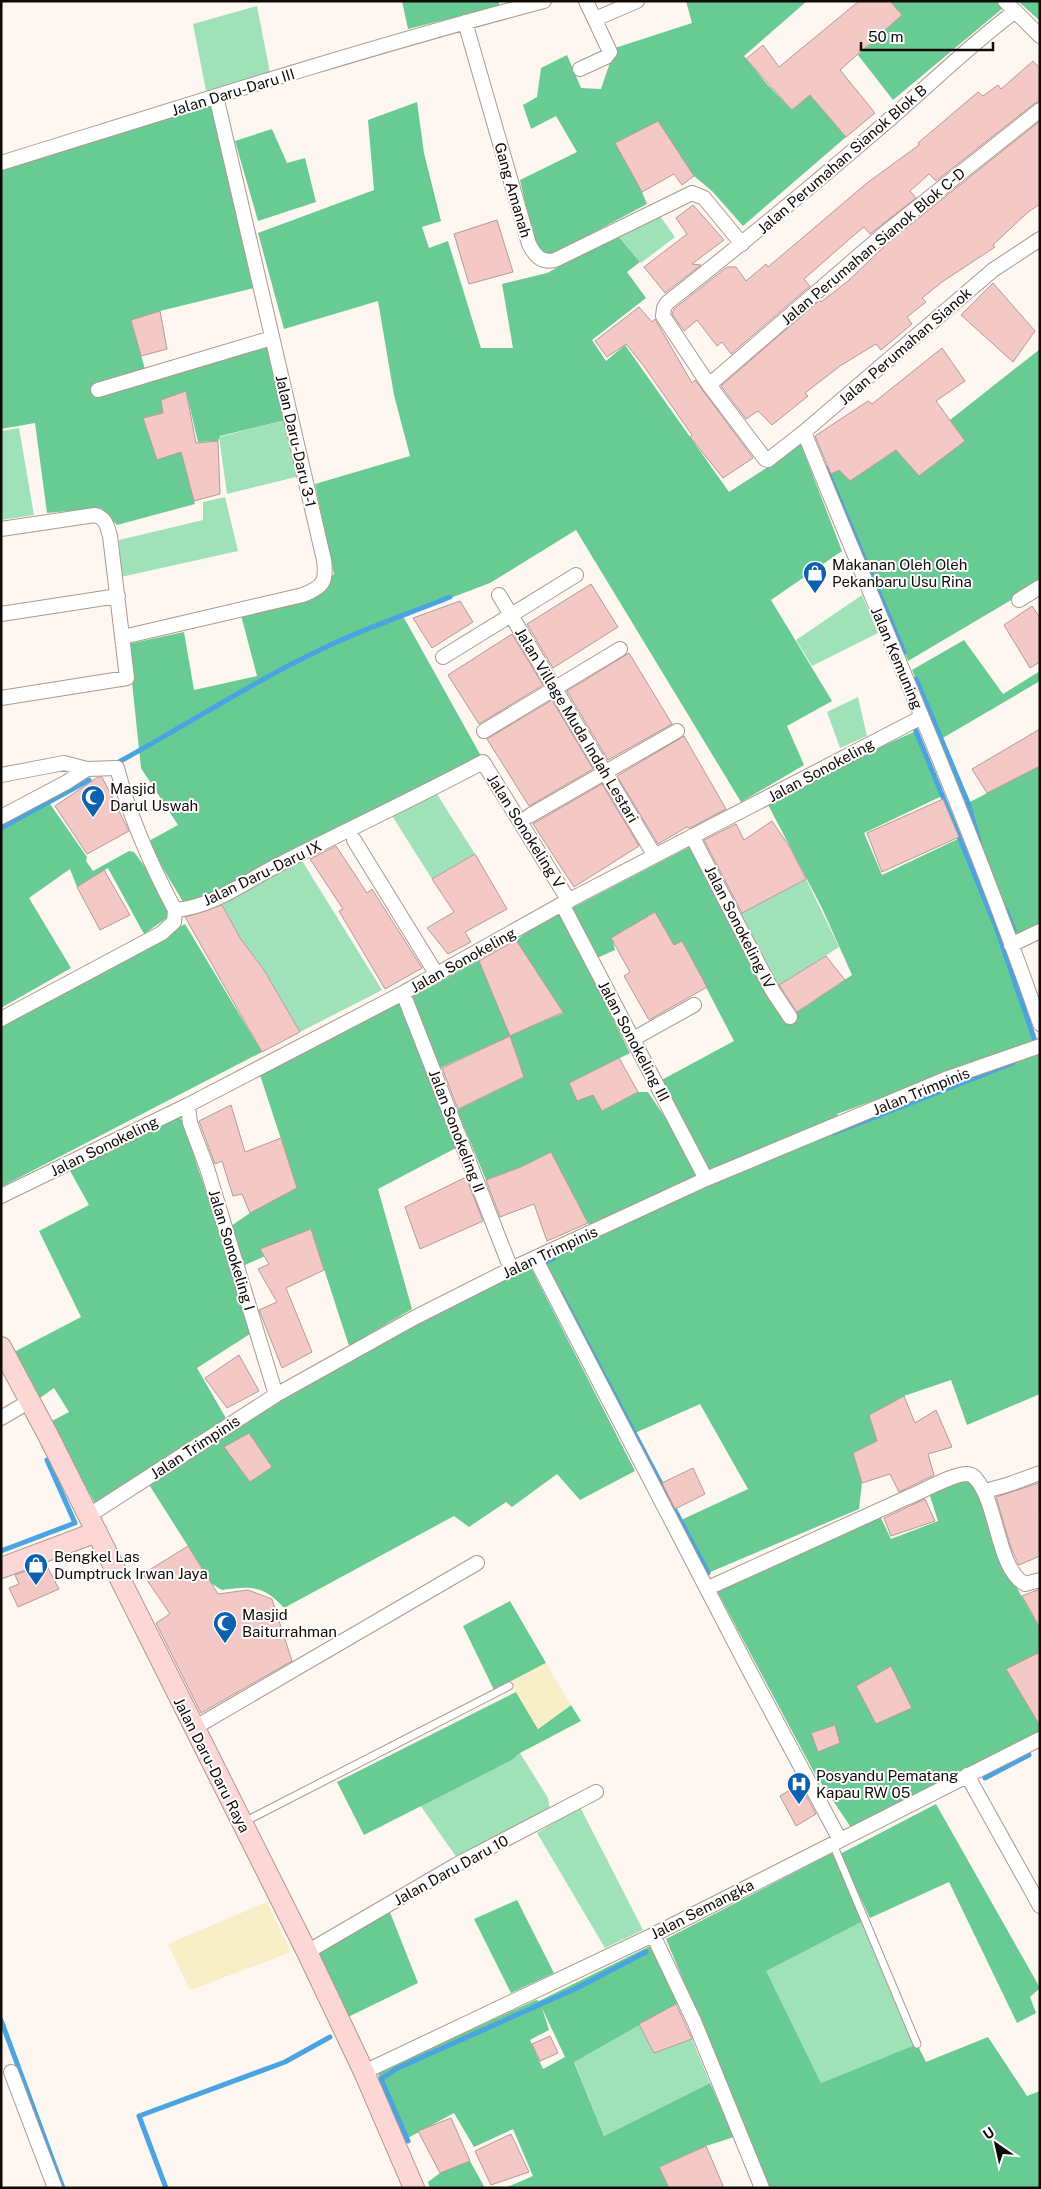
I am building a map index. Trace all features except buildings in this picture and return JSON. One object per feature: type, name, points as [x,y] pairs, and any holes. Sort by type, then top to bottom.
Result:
[{"type":"main road","name":"Jalan Daru-Daru Raya","points":[[1,1347],[93,1524],[241,1824],[307,1952],[364,2072],[414,2188]]},
{"type":"main road","points":[[1,1568],[93,1524]]},
{"type":"street","points":[[465,22],[544,1]]},
{"type":"street","points":[[580,69],[606,57],[610,52],[586,1]]},
{"type":"street","points":[[595,19],[637,1]]},
{"type":"street","points":[[1005,1],[1040,36]]},
{"type":"street","name":"Jalan Perumahan Sianok Blok B","points":[[709,386],[665,321],[663,312],[668,303],[742,244],[877,130],[979,39],[1014,12]]},
{"type":"street","name":"Jalan Daru-Daru III","points":[[1,163],[216,96],[465,22]]},
{"type":"street","name":"Gang Amanah","points":[[465,22],[529,244],[536,257],[546,261],[555,260],[692,193],[704,198],[742,244]]},
{"type":"street","name":"Jalan Daru-Daru 3-1","points":[[123,637],[303,595],[319,586],[324,579],[324,560],[216,96]]},
{"type":"street","name":"Jalan Perumahan Sianok Blok C-D","points":[[709,386],[885,233],[1040,110]]},
{"type":"street","name":"Jalan Perumahan Sianok","points":[[709,386],[764,459],[768,460],[804,432],[993,270],[1040,239]]},
{"type":"street","points":[[98,390],[272,338]]},
{"type":"street","name":"Jalan Kemuning","points":[[804,432],[922,717],[1011,945],[1036,998],[1040,1024]]},
{"type":"street","points":[[1,530],[95,516],[100,517],[107,524],[118,596],[127,678],[1,698]]},
{"type":"street","points":[[442,657],[576,575]]},
{"type":"street","points":[[1019,600],[1040,587]]},
{"type":"street","name":"Jalan Village Muda Indah Lestari","points":[[499,595],[655,856]]},
{"type":"street","points":[[1,614],[118,596]]},
{"type":"street","points":[[484,731],[620,648]]},
{"type":"street","name":"Jalan Sonokeling","points":[[1,1196],[188,1105],[437,975],[566,902],[922,717]]},
{"type":"street","points":[[529,816],[677,731]]},
{"type":"street","name":"Jalan Sonokeling V","points":[[483,762],[566,902]]},
{"type":"street","name":"Jalan Daru-Daru IX","points":[[175,910],[201,904],[228,892],[281,863],[483,762]]},
{"type":"street","points":[[1,775],[64,763],[87,769],[117,768],[122,787],[159,877],[175,910],[174,922],[162,933],[1,1019]]},
{"type":"street","points":[[1,817],[67,782],[87,769]]},
{"type":"street","name":"Jalan Sonokeling IV","points":[[692,836],[772,990],[790,1017]]},
{"type":"street","points":[[354,840],[437,975]]},
{"type":"street","name":"Jalan Sonokeling III","points":[[566,902],[633,1039],[706,1179]]},
{"type":"street","points":[[1011,945],[1040,932]]},
{"type":"street","name":"Jalan Sonokeling II","points":[[403,993],[511,1268]]},
{"type":"street","points":[[633,1039],[694,1005]]},
{"type":"street","name":"Jalan Trimpinis","points":[[93,1524],[276,1395],[414,1318],[511,1268],[706,1179],[948,1078],[1040,1046]]},
{"type":"street","name":"Jalan Sonokeling I","points":[[188,1105],[190,1123],[207,1168],[276,1395]]},
{"type":"street","points":[[535,1258],[708,1588],[837,1842]]},
{"type":"street","points":[[1,1418],[30,1401]]},
{"type":"street","points":[[985,1491],[1040,1473]]},
{"type":"street","points":[[708,1588],[867,1516],[966,1474],[975,1478],[985,1491],[1010,1570],[1017,1580],[1025,1584],[1040,1580]]},
{"type":"street","points":[[194,1728],[477,1563]]},
{"type":"street","name":"Jalan Semangka","points":[[364,2072],[653,1935],[967,1775],[1039,1741]]},
{"type":"street","points":[[967,1775],[1040,1906]]},
{"type":"street","name":"Jalan Daru Daru 10","points":[[307,1952],[456,1865],[596,1792]]},
{"type":"street","points":[[653,1935],[694,2021],[762,2188]]},
{"type":"street","points":[[10,2072],[55,2188]]},
{"type":"lane","points":[[241,1824],[509,1686]]},
{"type":"lane","points":[[837,1842],[917,2044]]},
{"type":"green space","points":[[402,1],[498,1],[500,6],[408,29]]},
{"type":"green space","points":[[686,1],[807,1],[744,56],[792,110],[810,95],[846,137],[743,226],[712,191],[694,176],[658,121],[642,192],[647,204],[555,253],[542,256],[535,246],[520,180],[577,152],[556,116],[531,129],[523,105],[537,97],[541,68],[567,55],[581,88],[601,89],[615,48],[692,23]]},
{"type":"green space","points":[[890,1],[996,1],[1003,8],[893,100],[858,55],[902,15]]},
{"type":"green space","points":[[1018,1],[1040,1],[1040,21]]},
{"type":"green space","points":[[257,6],[270,73],[206,91],[193,24]]},
{"type":"green space","points":[[216,96],[254,288],[160,311],[131,321],[147,376],[267,346],[286,420],[220,436],[218,441],[198,442],[186,391],[161,400],[163,413],[143,418],[157,460],[181,452],[195,504],[117,525],[101,508],[47,513],[35,423],[1,429],[1,163]]},
{"type":"green space","points":[[417,102],[424,153],[441,221],[422,227],[429,248],[448,241],[481,348],[513,348],[502,284],[547,273],[618,236],[640,262],[627,272],[646,298],[592,340],[606,361],[625,345],[729,492],[774,463],[798,437],[842,551],[771,600],[832,701],[787,726],[804,765],[741,802],[576,530],[490,583],[403,616],[481,756],[230,886],[185,905],[147,842],[178,825],[141,768],[128,644],[184,632],[194,690],[257,676],[241,615],[313,596],[334,574],[315,484],[410,456],[394,395],[378,301],[284,329],[258,233],[374,190],[368,120]]},
{"type":"green space","points":[[272,129],[287,163],[305,158],[316,202],[258,221],[235,141]]},
{"type":"green space","points":[[660,216],[675,237],[641,263],[618,236]]},
{"type":"green space","points":[[1040,349],[1040,583],[908,661],[829,475],[839,470],[850,481],[896,450],[919,475],[965,441],[950,420]]},
{"type":"green space","points":[[286,420],[300,476],[227,494],[219,437]]},
{"type":"green space","points":[[19,428],[34,515],[1,520],[1,431]]},
{"type":"green space","points":[[225,497],[238,551],[121,577],[119,540],[203,520],[203,502]]},
{"type":"green space","points":[[862,595],[878,633],[812,666],[796,640]]},
{"type":"green space","points":[[964,640],[1003,694],[1040,671],[1040,681],[941,739],[912,670]]},
{"type":"green space","points":[[858,697],[867,736],[840,748],[827,712]]},
{"type":"green space","points":[[916,731],[942,796],[864,833],[882,875],[960,838],[996,927],[1035,1041],[837,1114],[839,1118],[597,1230],[588,1223],[551,1153],[486,1180],[457,1110],[524,1077],[510,1036],[440,1068],[410,998],[479,960],[510,1035],[563,1013],[516,940],[559,910],[630,1053],[570,1083],[577,1100],[593,1095],[602,1111],[638,1092],[648,1092],[702,1173],[656,1083],[734,1041],[682,941],[667,950],[655,912],[612,938],[615,950],[597,958],[570,909],[691,846],[790,1017],[852,975],[822,908],[765,799]]},
{"type":"green space","points":[[1040,766],[1040,925],[1016,935],[985,862],[968,803]]},
{"type":"green space","points":[[433,788],[475,854],[432,879],[389,811]]},
{"type":"green space","points":[[48,801],[87,857],[86,861],[93,871],[129,851],[134,852],[157,883],[171,915],[144,934],[108,868],[77,887],[70,869],[29,898],[71,968],[1,1008],[1,825]]},
{"type":"green space","points":[[301,859],[382,990],[300,1032],[264,970],[240,938],[220,901]]},
{"type":"green space","points":[[806,879],[839,947],[772,990],[735,916]]},
{"type":"green space","points":[[185,924],[262,1052],[1,1187],[1,1024]]},
{"type":"green space","points":[[399,1002],[456,1148],[378,1189],[412,1309],[349,1346],[311,1229],[261,1249],[265,1256],[243,1266],[228,1228],[250,1213],[297,1188],[260,1075]]},
{"type":"green space","points":[[1040,1053],[1040,1394],[967,1425],[951,1380],[904,1396],[877,1441],[853,1453],[862,1483],[859,1509],[708,1573],[681,1520],[748,1489],[700,1404],[635,1433],[543,1263],[711,1183],[945,1088]]},
{"type":"green space","points":[[177,1115],[182,1120],[188,1133],[253,1332],[197,1368],[227,1420],[95,1503],[50,1422],[69,1412],[54,1388],[40,1398],[14,1352],[81,1317],[39,1231],[89,1205],[69,1169]]},
{"type":"green space","points":[[530,1266],[635,1471],[580,1500],[557,1474],[512,1507],[506,1502],[469,1527],[454,1516],[284,1608],[277,1600],[263,1591],[249,1588],[222,1590],[212,1584],[148,1483],[277,1399],[422,1320]]},
{"type":"green space","points":[[962,1480],[974,1482],[1006,1569],[1040,1628],[1040,1652],[1007,1669],[1040,1724],[1040,1734],[852,1829],[815,1774],[717,1591],[879,1514],[891,1539],[938,1521],[929,1493]]},
{"type":"green space","points":[[510,1601],[546,1663],[494,1690],[463,1626]]},
{"type":"green space","points":[[516,1692],[538,1729],[571,1705],[581,1721],[520,1753],[512,1760],[364,1835],[337,1782]]},
{"type":"green space","points":[[520,1753],[548,1798],[550,1810],[457,1858],[420,1805],[512,1760]]},
{"type":"green space","points":[[936,1804],[1040,1988],[1030,1997],[1036,2013],[1017,2023],[949,1882],[870,1918],[840,1854]]},
{"type":"green space","points":[[580,1807],[643,1930],[605,1948],[537,1833]]},
{"type":"green space","points":[[832,1853],[865,1920],[766,1971],[821,2083],[917,2044],[926,2062],[988,2037],[1027,2096],[1040,2091],[1040,2188],[770,2188],[666,1939]]},
{"type":"green space","points":[[517,1900],[554,1973],[511,1993],[474,1919]]},
{"type":"green space","points":[[389,1910],[418,1983],[346,2018],[315,1952]]},
{"type":"green space","points":[[865,1920],[917,2044],[821,2083],[765,1971]]},
{"type":"green space","points":[[650,1946],[678,2003],[574,2062],[604,2136],[710,2083],[734,2137],[706,2146],[659,2167],[669,2188],[505,2188],[533,2176],[513,2129],[474,2147],[454,2113],[404,2140],[378,2082],[379,2072],[536,2000],[539,2001]],"holes":[[[542,2008],[565,2057],[543,2069],[530,2040],[549,2030]]]},
{"type":"green space","points":[[639,2024],[654,2053],[692,2039],[710,2083],[604,2136],[574,2061]]},
{"type":"green space","points":[[470,2161],[485,2188],[430,2188],[428,2182],[440,2173]]},
{"type":"sand","points":[[546,1663],[571,1705],[538,1729],[510,1682]]},
{"type":"sand","points":[[267,1902],[291,1952],[190,1990],[168,1944]]},
{"type":"waterway","points":[[826,468],[904,652]]},
{"type":"waterway","points":[[115,764],[297,661],[355,634],[450,597]]},
{"type":"waterway","points":[[916,679],[968,803],[979,841]]},
{"type":"waterway","points":[[916,731],[996,927],[1035,1041]]},
{"type":"waterway","points":[[1,828],[89,780]]},
{"type":"waterway","points":[[1006,910],[1014,930]]},
{"type":"waterway","points":[[834,1133],[1013,1063]]},
{"type":"waterway","points":[[545,1267],[543,1263],[554,1258]]},
{"type":"waterway","points":[[561,1294],[708,1573]]},
{"type":"waterway","points":[[1,1551],[75,1523],[47,1460]]},
{"type":"waterway","points":[[985,1778],[1029,1755]]},
{"type":"waterway","points":[[408,2141],[381,2079],[398,2068],[577,1988],[646,1952]]},
{"type":"waterway","points":[[1,2020],[63,2188]]},
{"type":"waterway","points":[[166,2188],[139,2116],[285,2062],[330,2037]]},
{"type":"place","name":"Makanan Oleh Oleh Pekanbaru Usu Rina","points":[[815,594]]},
{"type":"place","name":"Masjid Darul Uswah","points":[[93,818]]},
{"type":"place","name":"Bengkel Las Dumptruck Irwan Jaya","points":[[36,1586]]},
{"type":"place","name":"Masjid Baiturrahman","points":[[225,1644]]},
{"type":"place","name":"Posyandu Pematang Kapau RW 05","points":[[799,1805]]}]
